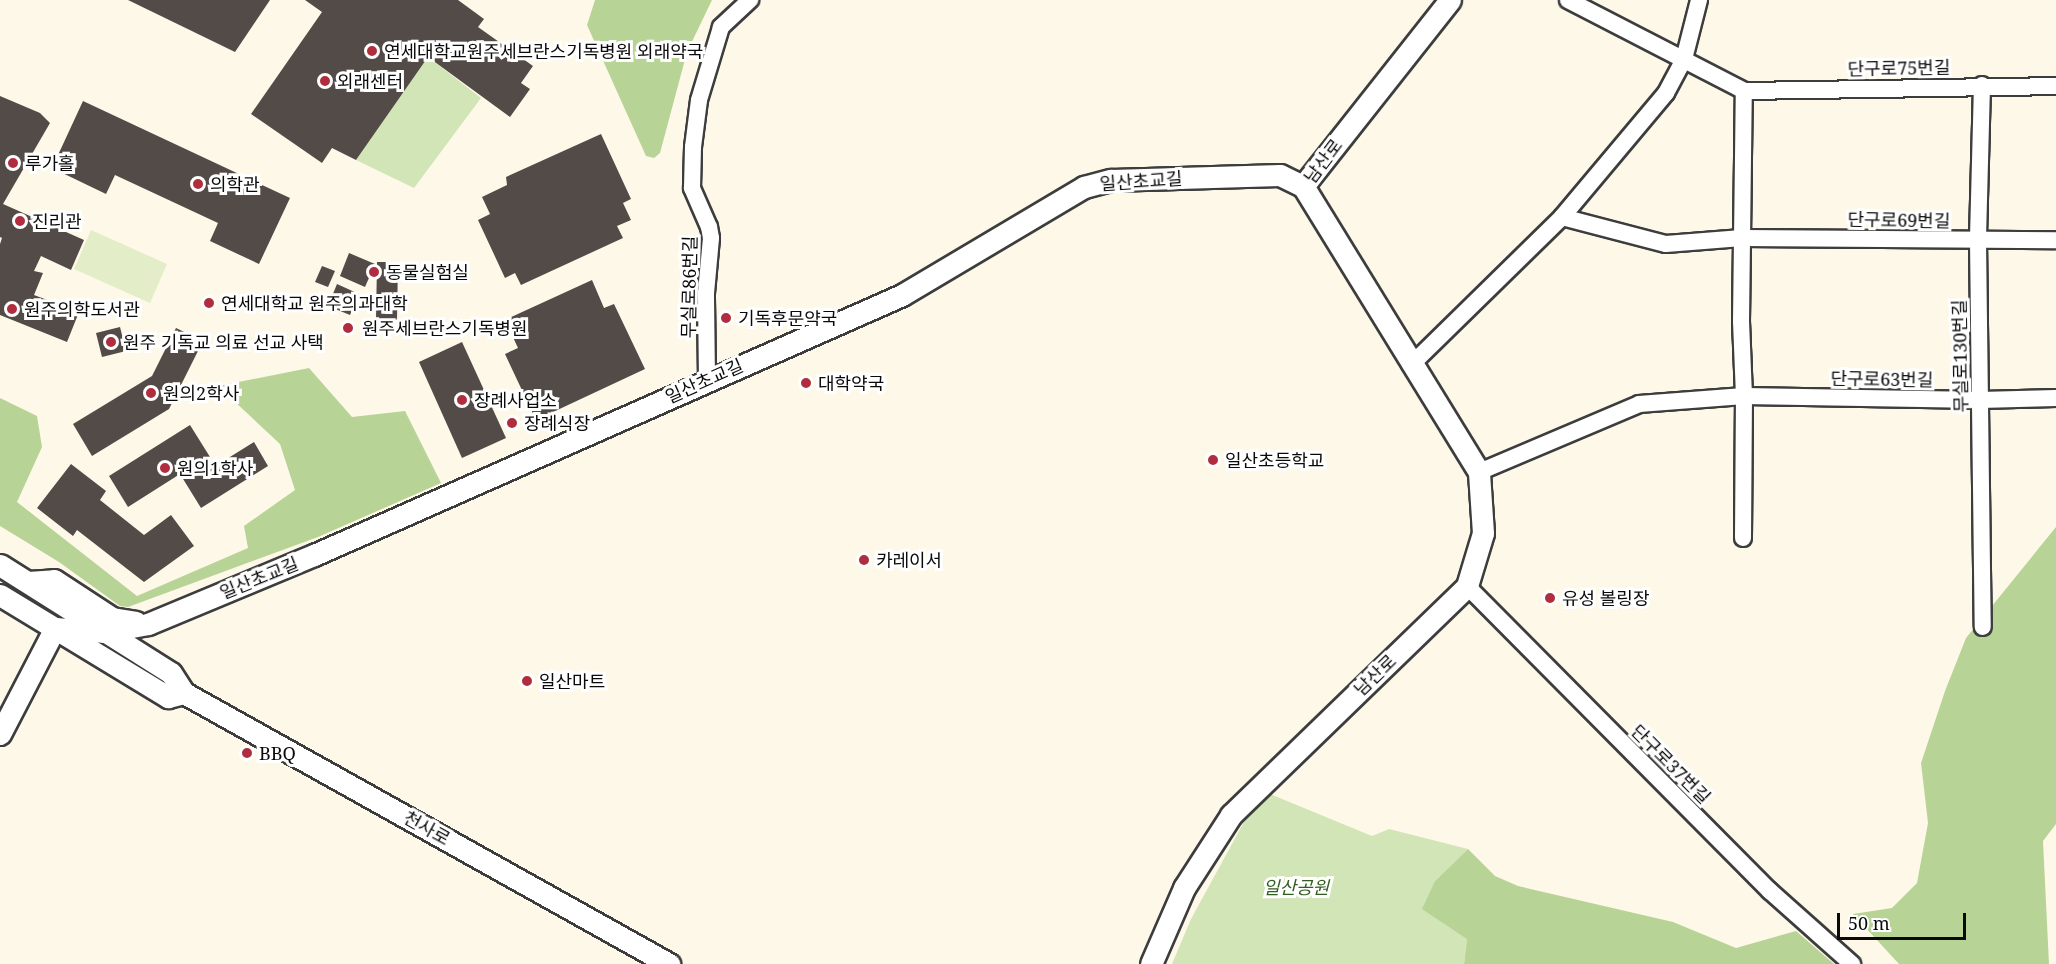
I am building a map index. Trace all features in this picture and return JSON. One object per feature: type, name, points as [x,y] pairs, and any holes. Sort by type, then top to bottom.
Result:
[{"type":"street","name":"무실로86번길","points":[[706,380],[706,293],[711,238],[710,227],[692,188],[693,147],[699,100],[720,27],[750,0]]},
{"type":"street","name":"남산로","points":[[1151,964],[1184,888],[1232,815],[1467,586],[1484,533],[1479,472],[1411,365],[1303,186],[1450,0]]},
{"type":"street","name":"단구로75번길","points":[[1568,0],[1744,91],[1982,85],[2056,86]]},
{"type":"street","points":[[1411,365],[1562,217],[1666,93],[1684,59],[1699,0]]},
{"type":"street","name":"무실로130번길","points":[[1982,85],[1978,241],[1983,627]]},
{"type":"street","points":[[1743,538],[1744,396],[1741,321],[1744,91]]},
{"type":"street","name":"일산초교길","points":[[105,632],[148,624],[315,555],[902,295],[1084,187],[1111,180],[1280,175],[1303,186]]},
{"type":"street","name":"단구로69번길","points":[[1562,217],[1666,244],[1742,238],[2056,240]]},
{"type":"street","name":"단구로63번길","points":[[1479,472],[1639,404],[1744,396],[1980,400],[2056,398]]},
{"type":"street","name":"천사로","points":[[0,565],[171,673],[184,693],[669,964]]},
{"type":"street","points":[[28,582],[54,580],[112,618],[148,624]]},
{"type":"street","name":"단구로37번길","points":[[1467,586],[1770,891],[1852,964]]},
{"type":"street","name":"천사로","points":[[0,594],[168,697],[184,693]]},
{"type":"street","points":[[0,734],[55,628],[105,632]]},
{"type":"green space","points":[[595,0],[712,0],[687,52],[660,153],[654,158],[646,156],[587,25]]},
{"type":"green space","points":[[428,57],[481,98],[414,188],[356,160]]},
{"type":"green space","points":[[91,230],[167,264],[150,303],[74,269]]},
{"type":"green space","points":[[309,368],[352,417],[405,411],[441,483],[318,537],[128,607],[120,606],[59,562],[0,526],[0,398],[37,416],[42,447],[17,502],[137,596],[248,548],[244,526],[295,490],[280,444],[218,386]]},
{"type":"green space","points":[[2056,527],[2056,824],[2043,841],[2049,964],[1899,964],[1853,914],[1892,908],[1917,883],[1928,823],[1921,763],[1945,691],[1966,638]]},
{"type":"green space","name":"일산공원","points":[[1270,794],[1372,836],[1389,829],[1468,849],[1435,881],[1467,939],[1464,964],[1172,964],[1191,919],[1244,822]]},
{"type":"green space","points":[[1468,849],[1495,876],[1518,886],[1673,922],[1736,948],[1796,931],[1834,964],[1464,964],[1467,939],[1422,909],[1435,881]]},
{"type":"building","points":[[128,0],[270,0],[235,52]]},
{"type":"building","points":[[305,0],[458,0],[484,19],[478,27],[533,66],[521,83],[530,89],[510,117],[428,57],[356,160],[332,148],[322,163],[251,114],[322,12]]},
{"type":"building","points":[[0,96],[40,113],[50,123],[3,204],[84,240],[71,270],[41,256],[34,271],[43,273],[34,295],[79,312],[67,342],[0,315],[0,244],[2,238],[0,237]]},
{"type":"building","name":"의학관","points":[[83,101],[290,198],[259,264],[210,241],[218,223],[115,175],[106,194],[52,168]]},
{"type":"building","points":[[601,134],[631,199],[623,203],[631,220],[617,226],[623,238],[521,285],[515,273],[505,278],[478,220],[490,214],[482,197],[507,185],[506,177]]},
{"type":"building","points":[[349,253],[375,264],[365,287],[340,276]]},
{"type":"building","points":[[377,262],[398,262],[397,320],[376,319]]},
{"type":"building","points":[[322,266],[335,271],[328,287],[315,282]]},
{"type":"building","points":[[592,280],[604,308],[614,304],[645,369],[536,420],[505,354],[518,348],[505,320]]},
{"type":"building","points":[[337,284],[359,294],[350,315],[328,306]]},
{"type":"building","name":"원주 기독교 의료 선교 사택","points":[[120,327],[126,351],[102,357],[96,333]]},
{"type":"building","name":"원의2학사","points":[[176,328],[203,341],[169,409],[92,456],[73,424],[152,376]]},
{"type":"building","name":"장례사업소","points":[[462,342],[506,438],[462,458],[419,362]]},
{"type":"building","name":"원의1학사","points":[[190,425],[210,457],[203,462],[209,470],[254,442],[268,466],[201,508],[180,474],[128,507],[109,476]]},
{"type":"building","points":[[71,464],[106,491],[100,500],[144,535],[171,515],[194,546],[144,582],[77,530],[73,536],[37,508]]},
{"type":"place","name":"연세대학교원주세브란스기독병원 외래약국","points":[[372,51]]},
{"type":"place","name":"외래센터","points":[[325,81]]},
{"type":"place","name":"루가홀","points":[[13,163]]},
{"type":"place","name":"의학관","points":[[198,184]]},
{"type":"place","name":"진리관","points":[[20,221]]},
{"type":"place","name":"동물실험실","points":[[374,272]]},
{"type":"place","name":"연세대학교 원주의과대학","points":[[209,303]]},
{"type":"place","name":"원주의학도서관","points":[[12,309]]},
{"type":"place","name":"기독후문약국","points":[[726,318]]},
{"type":"place","name":"원주세브란스기독병원","points":[[348,328]]},
{"type":"place","name":"원주 기독교 의료 선교 사택","points":[[111,342]]},
{"type":"place","name":"대학약국","points":[[806,383]]},
{"type":"place","name":"원의2학사","points":[[151,393]]},
{"type":"place","name":"장례사업소","points":[[462,400]]},
{"type":"place","name":"장례식장","points":[[512,423]]},
{"type":"place","name":"일산초등학교","points":[[1213,460]]},
{"type":"place","name":"원의1학사","points":[[165,468]]},
{"type":"place","name":"카레이서","points":[[864,560]]},
{"type":"place","name":"유성 볼링장","points":[[1550,598]]},
{"type":"place","name":"일산마트","points":[[527,681]]},
{"type":"place","name":"BBQ","points":[[247,753]]}]
